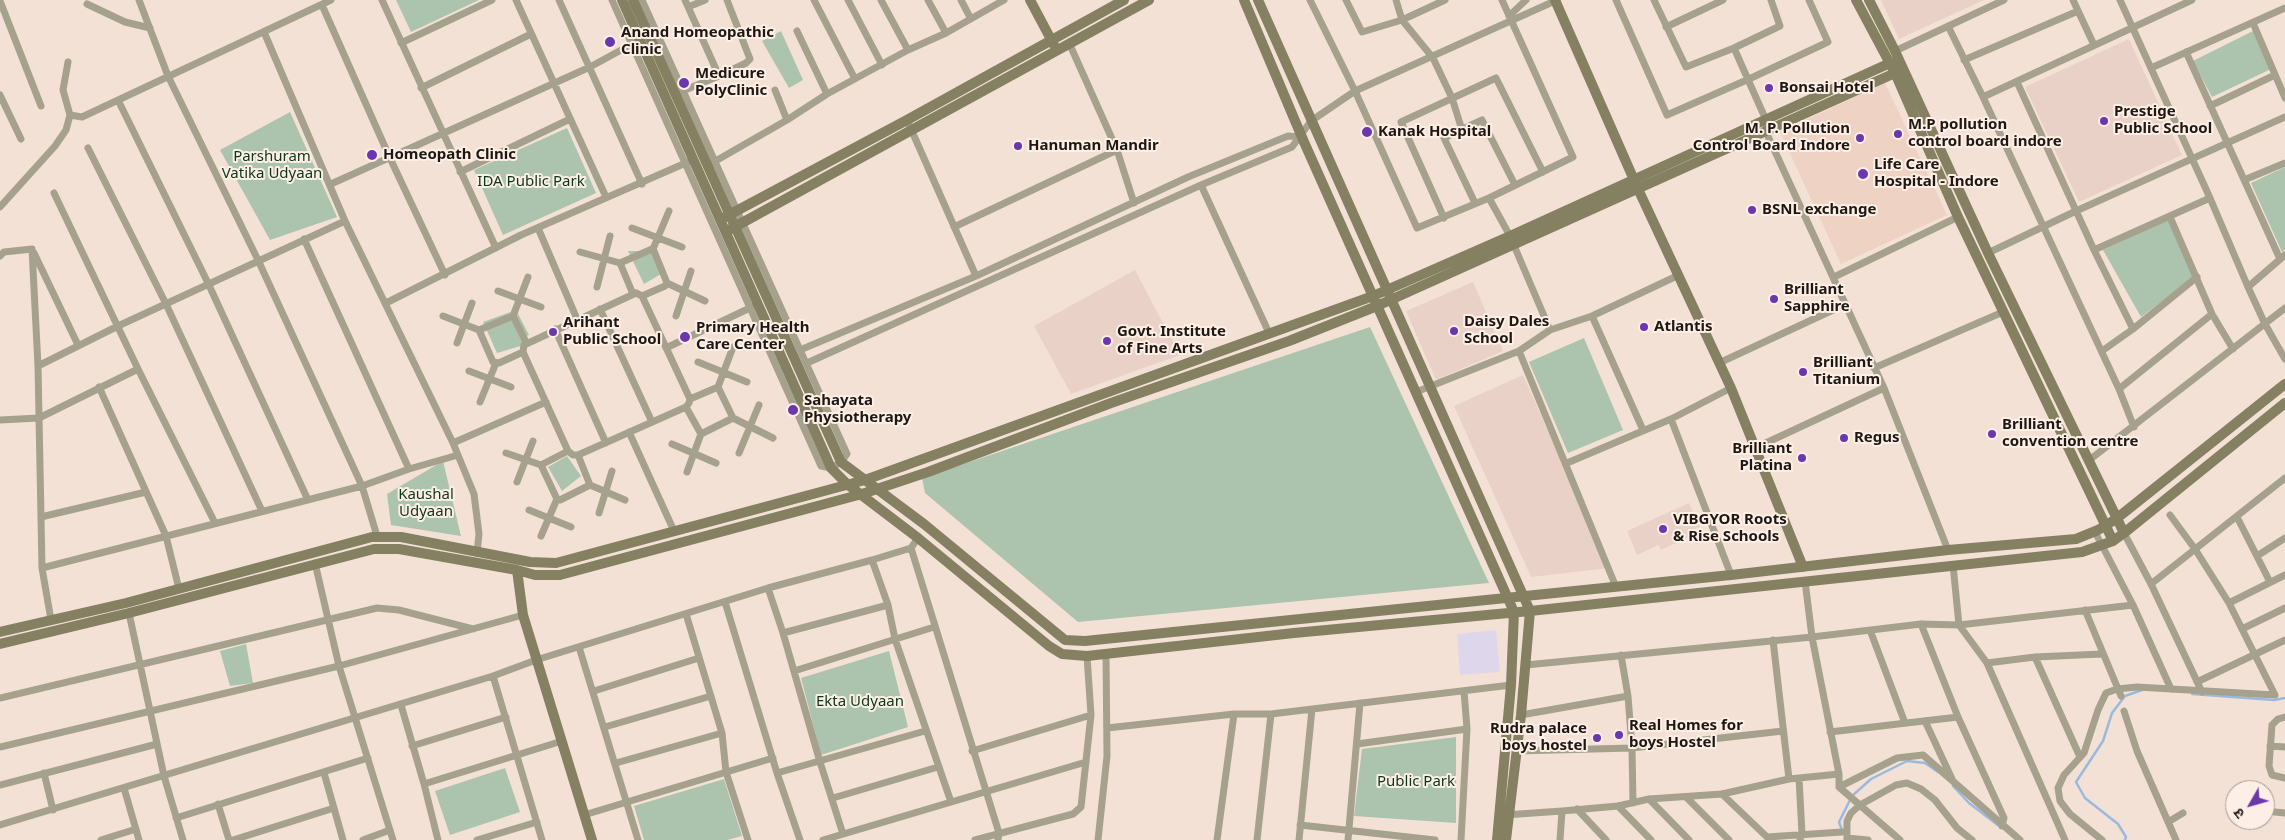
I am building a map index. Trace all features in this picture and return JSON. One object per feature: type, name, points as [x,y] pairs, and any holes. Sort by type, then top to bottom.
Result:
[{"type":"main road","points":[[622,0],[636,42],[690,161],[729,214]]},
{"type":"main road","points":[[633,0],[680,92],[711,164],[729,214],[841,462],[878,489],[1065,640],[1085,641],[2076,538],[2095,532],[2116,519],[2285,384]]},
{"type":"main road","points":[[1030,0],[1058,52]]},
{"type":"main road","points":[[735,227],[1051,40],[1124,0]]},
{"type":"main road","points":[[729,214],[1058,52],[1149,0]]},
{"type":"main road","points":[[1244,0],[1302,136],[1514,612],[1504,815],[1506,840]]},
{"type":"main road","points":[[1258,0],[1530,611],[1522,715],[1504,815],[1496,840]]},
{"type":"main road","points":[[1556,0],[1636,184],[1731,388],[1803,567]]},
{"type":"main road","points":[[1856,0],[1895,67],[2124,533]]},
{"type":"main road","points":[[1869,0],[1895,51],[1895,67],[1958,217],[2113,541]]},
{"type":"main road","points":[[0,644],[374,549],[399,549],[517,570],[535,576],[560,575],[862,494],[1111,403],[1289,341],[1378,306],[1636,184],[1766,120],[1895,67]]},
{"type":"main road","points":[[1636,184],[1766,132],[1895,67]]},
{"type":"main road","points":[[735,227],[755,306],[831,468],[847,484],[918,538],[1048,646],[1062,654],[1087,656],[1530,611],[1953,565],[2059,556],[2082,552],[2102,546],[2124,533],[2284,405]]},
{"type":"main road","points":[[0,632],[179,588],[377,536],[401,537],[530,562],[556,563],[865,480],[1373,296],[1386,289],[1512,241]]},
{"type":"main road","points":[[517,570],[523,615],[592,840]]},
{"type":"street","points":[[139,0],[168,76],[258,260],[362,486],[377,536]]},
{"type":"street","points":[[70,115],[82,116],[331,0]]},
{"type":"street","points":[[382,0],[496,248]]},
{"type":"street","points":[[401,43],[492,0]]},
{"type":"street","points":[[516,0],[606,197]]},
{"type":"street","points":[[559,0],[642,184]]},
{"type":"street","points":[[331,184],[442,132],[590,67],[636,42],[612,0]]},
{"type":"street","points":[[642,0],[680,92],[719,76],[746,63],[750,59],[728,0]]},
{"type":"street","points":[[705,0],[687,4],[719,76]]},
{"type":"street","points":[[814,0],[855,79]]},
{"type":"street","points":[[848,0],[882,65]]},
{"type":"street","points":[[881,0],[908,50]]},
{"type":"street","points":[[928,0],[946,33]]},
{"type":"street","points":[[961,0],[971,20]]},
{"type":"street","points":[[711,164],[787,120],[827,94],[908,50],[971,20],[1004,0]]},
{"type":"street","points":[[1310,0],[1355,91],[1417,228],[1489,198],[1572,157],[1502,0]]},
{"type":"street","points":[[1346,0],[1362,32],[1402,20],[1445,0]]},
{"type":"street","points":[[1396,0],[1402,20],[1433,58],[1452,98],[1462,130]]},
{"type":"street","points":[[1510,19],[1526,0]]},
{"type":"street","points":[[807,363],[1200,184],[1292,147],[1302,136],[1311,121],[1355,91],[1433,58],[1510,19],[1556,0]]},
{"type":"street","points":[[1616,0],[1667,115],[1749,80],[1828,42],[1809,0]]},
{"type":"street","points":[[1654,0],[1686,67],[1734,48],[1780,26],[1771,0]]},
{"type":"street","points":[[1666,27],[1723,0]]},
{"type":"street","points":[[1895,51],[2004,0]]},
{"type":"street","points":[[2073,0],[2094,45]]},
{"type":"street","points":[[2120,0],[2265,324],[2285,359]]},
{"type":"street","points":[[1983,97],[2192,0]]},
{"type":"street","points":[[0,2],[41,106]]},
{"type":"street","points":[[87,4],[124,22],[150,28]]},
{"type":"street","points":[[322,5],[389,156],[445,275]]},
{"type":"street","points":[[2151,68],[2285,8]]},
{"type":"street","points":[[1964,60],[2078,11]]},
{"type":"street","points":[[2252,23],[2285,98]]},
{"type":"street","points":[[1948,26],[2102,351],[2134,427]]},
{"type":"street","points":[[797,31],[827,94]]},
{"type":"street","points":[[264,32],[331,184],[345,221],[453,443],[474,494],[479,534],[477,553]]},
{"type":"street","points":[[421,88],[531,34]]},
{"type":"street","points":[[1070,45],[1117,150],[1134,203]]},
{"type":"street","points":[[1734,48],[1766,120],[1766,132],[1884,388],[1948,550]]},
{"type":"street","points":[[2186,52],[2244,180],[2283,258],[2248,287]]},
{"type":"street","points":[[0,207],[55,146],[66,130],[70,115],[64,90],[68,62]]},
{"type":"street","points":[[2210,106],[2275,74]]},
{"type":"street","points":[[1444,218],[1401,122],[1452,98],[1496,78],[1543,172]]},
{"type":"street","points":[[2017,82],[2094,250],[2133,329]]},
{"type":"street","points":[[775,90],[787,120]]},
{"type":"street","points":[[0,95],[3,112],[21,139]]},
{"type":"street","points":[[118,100],[208,283],[308,500]]},
{"type":"street","points":[[1988,253],[2042,226],[2285,117]]},
{"type":"street","points":[[460,172],[570,119]]},
{"type":"street","points":[[1475,203],[1444,138],[1482,120],[1515,185]]},
{"type":"street","points":[[910,125],[976,276]]},
{"type":"street","points":[[800,350],[976,276],[1188,177],[1288,136],[1302,136]]},
{"type":"street","points":[[88,148],[166,304],[262,511]]},
{"type":"street","points":[[954,227],[1117,150]]},
{"type":"street","points":[[386,303],[538,228],[606,197],[642,184],[690,161],[755,306],[666,348]]},
{"type":"street","points":[[2244,180],[2285,162]]},
{"type":"street","points":[[1200,184],[1269,333]]},
{"type":"street","points":[[54,193],[138,369],[215,523]]},
{"type":"street","points":[[1489,198],[1512,241],[1550,330]]},
{"type":"street","points":[[2094,250],[2210,198]]},
{"type":"street","points":[[580,252],[620,263],[653,249],[669,211]]},
{"type":"street","points":[[1834,277],[1958,217]]},
{"type":"street","points":[[2170,217],[2212,314],[2233,349]]},
{"type":"street","points":[[38,366],[208,283],[345,221]]},
{"type":"street","points":[[735,227],[807,363],[847,454],[841,462],[831,468]]},
{"type":"street","points":[[538,228],[577,319]]},
{"type":"street","points":[[632,228],[682,247]]},
{"type":"street","points":[[597,286],[610,236]]},
{"type":"street","points":[[304,239],[409,469]]},
{"type":"street","points":[[32,249],[78,345]]},
{"type":"street","points":[[0,256],[4,252],[32,249]]},
{"type":"street","points":[[32,249],[38,366],[42,568],[51,620]]},
{"type":"street","points":[[653,249],[667,283],[705,301]]},
{"type":"street","points":[[620,263],[633,294]]},
{"type":"street","points":[[676,316],[691,270]]},
{"type":"street","points":[[1416,392],[1519,351],[1550,330],[1592,316],[1679,276]]},
{"type":"street","points":[[526,342],[513,316],[528,277]]},
{"type":"street","points":[[2102,351],[2133,329],[2197,277]]},
{"type":"street","points":[[642,296],[665,286],[667,283]]},
{"type":"street","points":[[498,291],[541,307]]},
{"type":"street","points":[[690,399],[642,296],[638,293],[526,342],[522,349],[568,451],[578,456],[686,407],[690,399],[718,387],[733,347]]},
{"type":"street","points":[[457,343],[472,303]]},
{"type":"street","points":[[1719,363],[1846,304]]},
{"type":"street","points":[[2088,461],[2285,308]]},
{"type":"street","points":[[600,309],[652,422]]},
{"type":"street","points":[[1874,368],[2003,312]]},
{"type":"street","points":[[2119,388],[2212,314]]},
{"type":"street","points":[[443,316],[479,330],[491,359],[496,363]]},
{"type":"street","points":[[479,330],[509,316],[513,316]]},
{"type":"street","points":[[1592,316],[1643,430]]},
{"type":"street","points":[[555,329],[606,443]]},
{"type":"street","points":[[1519,351],[1567,463],[1616,587]]},
{"type":"street","points":[[480,402],[496,363],[523,352]]},
{"type":"street","points":[[698,362],[747,382]]},
{"type":"street","points":[[0,420],[39,418],[138,369]]},
{"type":"street","points":[[470,371],[511,388]]},
{"type":"street","points":[[718,387],[733,418],[772,438]]},
{"type":"street","points":[[100,388],[166,536],[179,588]]},
{"type":"street","points":[[1567,463],[1671,419],[1731,388]]},
{"type":"street","points":[[1755,448],[1884,388]]},
{"type":"street","points":[[453,443],[546,402]]},
{"type":"street","points":[[739,454],[759,405]]},
{"type":"street","points":[[686,407],[701,434]]},
{"type":"street","points":[[687,472],[701,434],[733,418]]},
{"type":"street","points":[[1671,419],[1731,575]]},
{"type":"street","points":[[629,432],[674,531]]},
{"type":"street","points":[[517,482],[534,441]]},
{"type":"street","points":[[672,444],[716,462]]},
{"type":"street","points":[[506,453],[541,465],[568,451]]},
{"type":"street","points":[[42,568],[362,486],[409,469],[458,455]]},
{"type":"street","points":[[578,456],[590,485],[625,500]]},
{"type":"street","points":[[541,465],[557,499],[541,536]]},
{"type":"street","points":[[599,513],[612,471]]},
{"type":"street","points":[[2151,584],[2285,478]]},
{"type":"street","points":[[557,499],[560,500],[590,485]]},
{"type":"street","points":[[41,517],[146,492]]},
{"type":"street","points":[[529,510],[571,527]]},
{"type":"street","points":[[2102,840],[2070,814],[2060,801],[2058,788],[2064,775],[2084,753],[2098,710],[2106,693],[2120,693],[2136,687],[2275,695],[2229,603],[2195,549],[2170,515]]},
{"type":"street","points":[[2237,516],[2270,582]]},
{"type":"street","points":[[2095,532],[2133,605],[2171,689]]},
{"type":"street","points":[[2124,533],[2151,584],[2202,692]]},
{"type":"street","points":[[0,826],[493,676],[536,660],[768,588],[912,548],[918,538]]},
{"type":"street","points":[[2257,556],[2285,538]]},
{"type":"street","points":[[912,548],[998,837]]},
{"type":"street","points":[[872,560],[888,605],[894,639],[951,802]]},
{"type":"street","points":[[315,563],[339,666],[393,840]]},
{"type":"street","points":[[1953,565],[1959,625],[1987,663],[2065,840]]},
{"type":"street","points":[[2229,603],[2285,575]]},
{"type":"street","points":[[1805,581],[1812,637],[1841,789],[1900,840]]},
{"type":"street","points":[[768,588],[843,834]]},
{"type":"street","points":[[725,602],[777,773],[800,840]]},
{"type":"street","points":[[783,633],[888,605]]},
{"type":"street","points":[[1526,665],[1812,637],[1921,624],[1959,625],[2133,605]]},
{"type":"street","points":[[0,698],[139,666],[328,618],[377,608],[399,610],[474,629]]},
{"type":"street","points":[[2242,629],[2285,608]]},
{"type":"street","points":[[2085,610],[2120,693]]},
{"type":"street","points":[[128,613],[164,776],[183,840]]},
{"type":"street","points":[[686,614],[722,733],[726,772],[745,839]]},
{"type":"street","points":[[0,747],[339,666],[523,615]]},
{"type":"street","points":[[1921,624],[1958,716],[2004,818],[2002,826]]},
{"type":"street","points":[[794,671],[934,627]]},
{"type":"street","points":[[1870,630],[1905,723]]},
{"type":"street","points":[[1773,640],[1789,779]]},
{"type":"street","points":[[2197,682],[2285,642]]},
{"type":"street","points":[[579,647],[638,840]]},
{"type":"street","points":[[1098,840],[1107,756],[1106,653]]},
{"type":"street","points":[[1987,663],[2034,657],[2102,654]]},
{"type":"street","points":[[1621,655],[1628,696],[1632,748],[1633,803]]},
{"type":"street","points":[[975,840],[998,837],[1076,813],[1082,804],[1091,715],[1087,656]]},
{"type":"street","points":[[2034,657],[2080,757]]},
{"type":"street","points":[[594,691],[699,658]]},
{"type":"street","points":[[493,676],[542,840]]},
{"type":"street","points":[[1108,728],[1234,714],[1271,714],[1511,685]]},
{"type":"street","points":[[1461,840],[1467,729],[1464,691]]},
{"type":"street","points":[[605,727],[711,696]]},
{"type":"street","points":[[1522,715],[1628,696]]},
{"type":"street","points":[[1348,840],[1360,702]]},
{"type":"street","points":[[400,704],[424,784],[438,840]]},
{"type":"street","points":[[1299,840],[1312,709]]},
{"type":"street","points":[[2124,711],[2137,751],[2176,840]]},
{"type":"street","points":[[1218,840],[1234,714]]},
{"type":"street","points":[[1257,840],[1271,714]]},
{"type":"street","points":[[972,752],[1091,715]]},
{"type":"street","points":[[1830,732],[1958,716]]},
{"type":"street","points":[[412,746],[506,717]]},
{"type":"street","points":[[2285,717],[2278,718],[2272,725],[2270,746],[2270,771],[2277,777],[2285,778]]},
{"type":"street","points":[[1925,721],[1954,782]]},
{"type":"street","points":[[1357,744],[1467,729]]},
{"type":"street","points":[[777,773],[925,731]]},
{"type":"street","points":[[1516,751],[1632,748],[1783,731]]},
{"type":"street","points":[[616,763],[722,733]]},
{"type":"street","points":[[424,784],[562,740]]},
{"type":"street","points":[[0,785],[157,744]]},
{"type":"street","points":[[2270,746],[2285,747]]},
{"type":"street","points":[[1841,789],[1897,758],[1922,755],[2020,840]]},
{"type":"street","points":[[176,818],[368,758]]},
{"type":"street","points":[[584,815],[773,758]]},
{"type":"street","points":[[823,840],[1086,762]]},
{"type":"street","points":[[833,798],[938,767]]},
{"type":"street","points":[[44,773],[53,810]]},
{"type":"street","points":[[324,773],[343,840]]},
{"type":"street","points":[[1504,815],[1618,806],[1650,799],[1722,794],[1789,779],[1839,774]]},
{"type":"street","points":[[1798,778],[1801,837]]},
{"type":"street","points":[[1868,840],[1847,839],[1847,821],[1859,804],[1896,785],[1907,783],[1921,788],[1935,800],[1957,828],[1972,840]]},
{"type":"street","points":[[124,788],[139,840]]},
{"type":"street","points":[[1722,794],[1769,838],[1801,837],[1842,832]]},
{"type":"street","points":[[1686,797],[1729,840]]},
{"type":"street","points":[[1650,799],[1689,840]]},
{"type":"street","points":[[218,804],[231,840],[334,808]]},
{"type":"street","points":[[1618,806],[1651,840]]},
{"type":"street","points":[[1577,809],[1606,840]]},
{"type":"street","points":[[1560,840],[1562,811]]},
{"type":"street","points":[[2168,822],[2183,813]]},
{"type":"street","points":[[477,840],[536,822]]},
{"type":"street","points":[[1300,825],[1435,840]]},
{"type":"street","points":[[101,840],[136,829]]},
{"type":"street","points":[[362,840],[390,830]]},
{"type":"shaded area","points":[[1881,0],[1984,0],[1899,39]]},
{"type":"shaded area","name":"Prestige Public School","points":[[2129,39],[2182,155],[2079,202],[2025,87]]},
{"type":"shaded area","name":"Life Care Hospital - Indore","points":[[1885,83],[1947,215],[1841,264],[1780,132]]},
{"type":"shaded area","name":"Govt. Institute of Fine Arts","points":[[1135,270],[1180,355],[1071,394],[1034,326]]},
{"type":"shaded area","name":"Daisy Dales School","points":[[1473,282],[1503,351],[1436,380],[1406,311]]},
{"type":"shaded area","points":[[1523,375],[1609,568],[1531,577],[1454,406]]},
{"type":"shaded area","name":"VIBGYOR Roots & Rise Schools","points":[[1689,503],[1700,527],[1688,532],[1689,537],[1661,550],[1658,545],[1637,555],[1627,531]]},
{"type":"shaded area","points":[[1496,630],[1500,672],[1460,675],[1457,634]]},
{"type":"green space","points":[[396,0],[479,0],[411,32]]},
{"type":"green space","points":[[2255,30],[2271,69],[2212,97],[2193,61]]},
{"type":"green space","points":[[781,31],[803,80],[789,88],[762,41]]},
{"type":"green space","name":"Parshuram Vatika Udyaan","points":[[290,112],[337,217],[270,240],[220,150]]},
{"type":"green space","name":"IDA Public Park","points":[[567,128],[596,193],[503,235],[474,170]]},
{"type":"green space","points":[[2285,167],[2285,250],[2282,252],[2251,183]]},
{"type":"green space","points":[[2168,220],[2195,276],[2141,317],[2103,250]]},
{"type":"green space","points":[[628,251],[657,251],[661,274],[644,284]]},
{"type":"green space","points":[[516,310],[529,335],[521,338],[524,345],[497,353],[483,322]]},
{"type":"green space","points":[[1370,327],[1489,583],[1078,622],[925,493],[922,478]]},
{"type":"green space","points":[[1584,338],[1623,430],[1568,453],[1529,362]]},
{"type":"green space","points":[[567,456],[581,476],[562,491],[548,467]]},
{"type":"green space","name":"Kaushal Udyaan","points":[[443,461],[461,536],[391,525],[387,494]]},
{"type":"green space","points":[[246,644],[253,683],[230,686],[220,651]]},
{"type":"green space","name":"Ekta Udyaan","points":[[889,651],[908,727],[821,755],[801,678]]},
{"type":"green space","name":"Public Park","points":[[1456,737],[1456,823],[1354,816],[1362,749]]},
{"type":"green space","points":[[505,768],[520,812],[450,835],[435,791]]},
{"type":"green space","points":[[724,779],[742,836],[727,840],[644,840],[634,806]]},
{"type":"waterway","points":[[2125,840],[2126,837],[2118,824],[2085,798],[2076,782],[2103,741],[2112,713],[2125,696],[2142,690]]},
{"type":"waterway","points":[[2192,694],[2274,700],[2285,698]]},
{"type":"waterway","points":[[1842,830],[1839,822],[1852,796],[1871,779],[1907,761],[1925,763],[1938,772]]},
{"type":"waterway","points":[[1953,786],[1969,803],[1999,826]]},
{"type":"place","name":"Anand Homeopathic Clinic","points":[[610,42]]},
{"type":"place","name":"Medicure PolyClinic","points":[[684,83]]},
{"type":"place","name":"Bonsai Hotel","points":[[1769,88]]},
{"type":"place","name":"Prestige Public School","points":[[2104,121]]},
{"type":"place","name":"Kanak Hospital","points":[[1367,132]]},
{"type":"place","name":"M.P pollution control board indore","points":[[1898,134]]},
{"type":"place","name":"M. P. Pollution Control Board Indore","points":[[1860,138]]},
{"type":"place","name":"Hanuman Mandir","points":[[1018,146]]},
{"type":"place","name":"Homeopath Clinic","points":[[372,155]]},
{"type":"place","name":"Life Care Hospital - Indore","points":[[1863,174]]},
{"type":"place","name":"BSNL exchange","points":[[1752,210]]},
{"type":"place","name":"Brilliant Sapphire","points":[[1774,299]]},
{"type":"place","name":"Atlantis","points":[[1644,327]]},
{"type":"place","name":"Daisy Dales School","points":[[1454,331]]},
{"type":"place","name":"Arihant Public School","points":[[553,332]]},
{"type":"place","name":"Primary Health Care Center","points":[[685,337]]},
{"type":"place","name":"Govt. Institute of Fine Arts","points":[[1107,341]]},
{"type":"place","name":"Brilliant Titanium","points":[[1803,372]]},
{"type":"place","name":"Sahayata Physiotherapy","points":[[793,410]]},
{"type":"place","name":"Brilliant convention centre","points":[[1992,434]]},
{"type":"place","name":"Regus","points":[[1844,438]]},
{"type":"place","name":"Brilliant Platina","points":[[1802,458]]},
{"type":"place","name":"VIBGYOR Roots & Rise Schools","points":[[1663,529]]},
{"type":"place","name":"Real Homes for boys Hostel","points":[[1619,735]]},
{"type":"place","name":"Rudra palace boys hostel","points":[[1597,738]]}]
